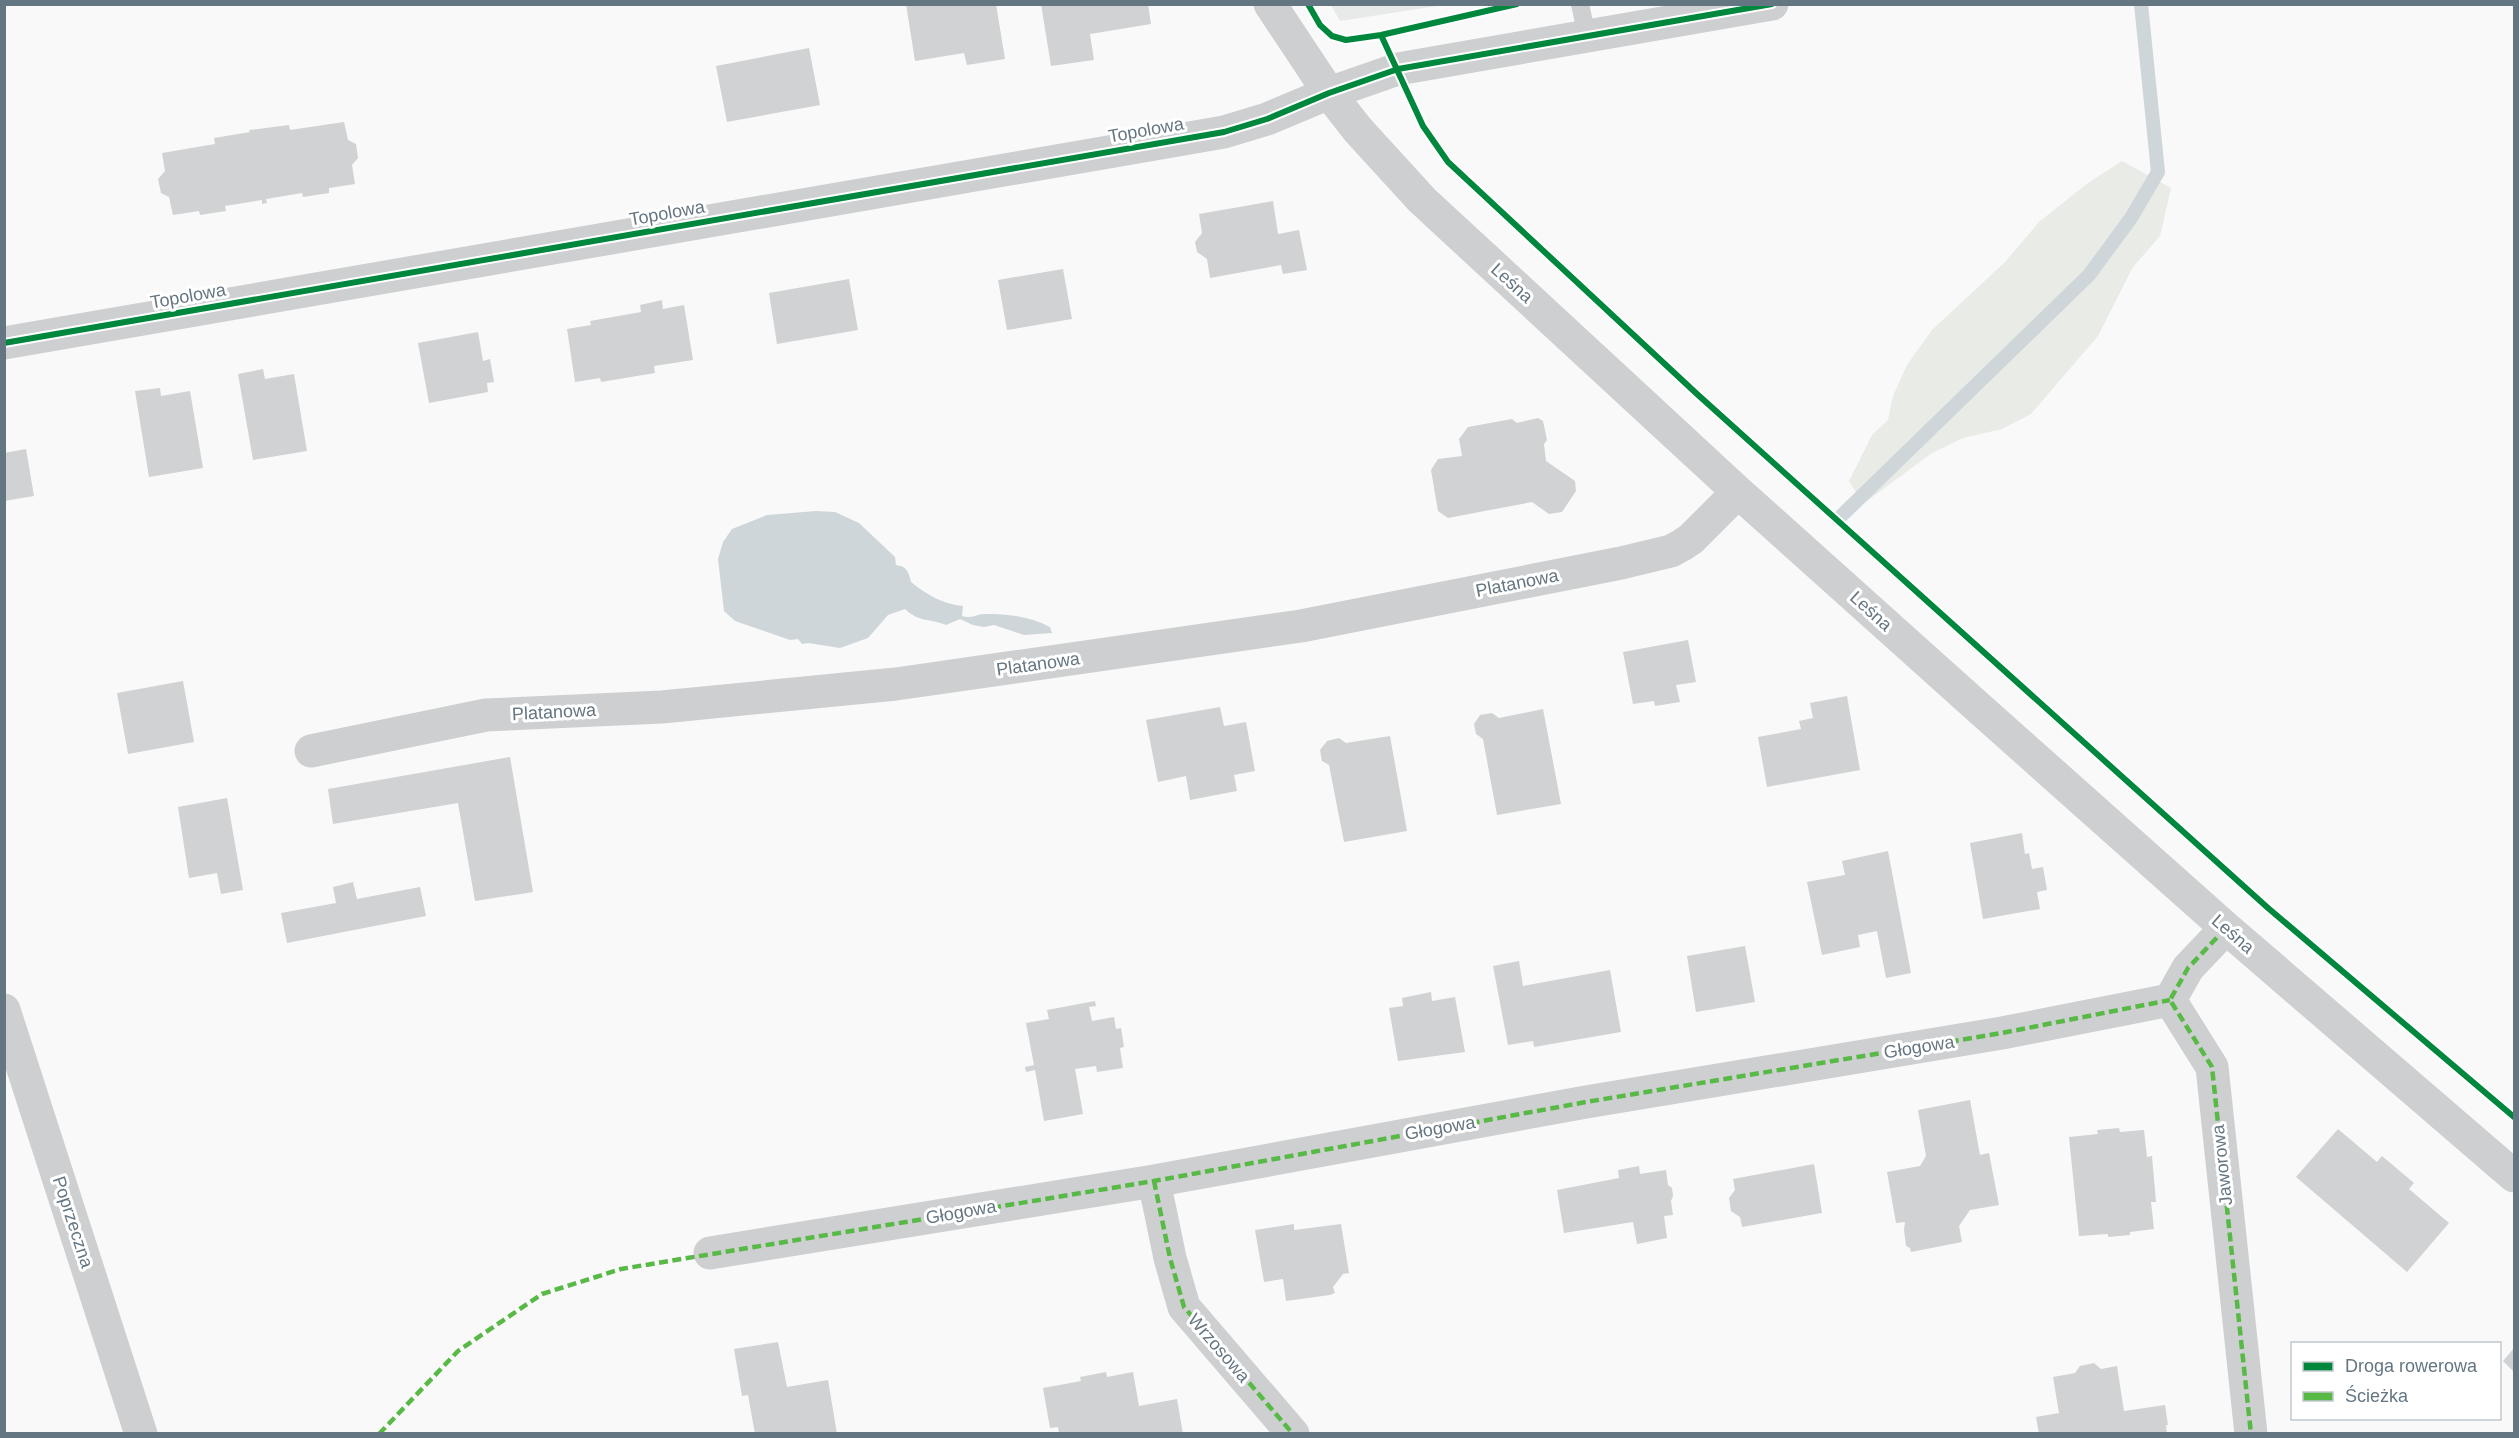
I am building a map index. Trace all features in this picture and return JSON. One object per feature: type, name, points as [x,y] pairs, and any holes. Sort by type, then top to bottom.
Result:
[{"type":"street","name":"Leśna","points":[[1270,4],[1329,93],[1358,130],[1422,200],[1738,492],[2226,928],[2514,1176]]},
{"type":"street","name":"Topolowa","points":[[4,343],[1224,132],[1267,119],[1329,93],[1398,69],[1772,4]]},
{"type":"street","name":"Platanowa","points":[[311,751],[486,715],[662,707],[896,684],[1301,626],[1621,563],[1671,551],[1691,539],[1738,492]]},
{"type":"street","points":[[2170,1000],[2188,968],[2226,928]]},
{"type":"street","name":"Głogowa","points":[[710,1253],[1154,1180],[1586,1102],[2002,1033],[2170,1000]]},
{"type":"street","name":"Jaworowa","points":[[2170,1000],[2212,1067],[2251,1434]]},
{"type":"street","name":"Poprzeczna","points":[[4,1010],[141,1434]]},
{"type":"street","name":"Wrzosowa","points":[[1154,1180],[1170,1258],[1184,1307],[1293,1434]]},
{"type":"lane","points":[[1580,4],[1587,36]]},
{"type":"shaded area","points":[[1331,5],[1443,5],[1340,21]]},
{"type":"shaded area","points":[[2122,161],[2171,188],[2160,236],[2133,267],[2098,336],[2031,414],[2002,429],[1963,438],[1932,453],[1863,504],[1849,481],[1872,435],[1888,420],[1893,396],[1907,365],[1932,330],[2005,262],[2040,221],[2088,183]]},
{"type":"shaded area","points":[[816,511],[835,512],[859,523],[895,557],[896,565],[907,570],[911,582],[936,598],[963,606],[962,616],[1002,614],[1018,616],[1050,627],[1052,633],[1024,635],[994,625],[984,627],[973,625],[960,619],[946,625],[920,618],[905,609],[888,615],[868,638],[840,648],[802,644],[798,639],[790,640],[735,621],[724,611],[718,559],[723,542],[732,529],[767,515]]},
{"type":"building","points":[[906,4],[996,4],[1005,59],[967,65],[964,53],[915,61]]},
{"type":"building","points":[[1041,4],[1148,4],[1151,24],[1090,34],[1094,60],[1051,66]]},
{"type":"building","points":[[809,48],[820,105],[727,122],[716,66]]},
{"type":"building","points":[[344,122],[348,140],[356,144],[358,158],[352,165],[355,184],[329,188],[329,193],[303,197],[302,193],[266,199],[267,203],[262,204],[262,200],[225,206],[226,211],[200,215],[199,211],[173,215],[169,197],[161,193],[158,179],[165,171],[162,153],[215,144],[214,138],[250,132],[249,130],[289,125],[290,130]]},
{"type":"building","points":[[1273,201],[1278,234],[1299,230],[1307,270],[1283,274],[1281,265],[1210,278],[1207,259],[1197,252],[1195,242],[1202,233],[1199,214]]},
{"type":"building","points":[[1063,269],[1072,319],[1007,330],[998,280]]},
{"type":"building","points":[[849,279],[858,330],[777,344],[769,293]]},
{"type":"building","points":[[662,300],[663,309],[684,305],[693,360],[654,366],[655,373],[601,382],[600,378],[575,382],[567,329],[591,325],[590,321],[641,312],[640,305]]},
{"type":"building","points":[[478,332],[483,361],[490,359],[494,382],[487,383],[488,392],[429,403],[418,343]]},
{"type":"building","points":[[263,369],[265,379],[294,374],[307,451],[253,460],[238,374]]},
{"type":"building","points":[[160,388],[161,396],[190,391],[203,468],[149,477],[135,391]]},
{"type":"building","points":[[1538,418],[1543,421],[1547,440],[1544,444],[1546,461],[1575,481],[1576,491],[1562,512],[1549,514],[1532,502],[1448,518],[1438,511],[1431,470],[1438,459],[1462,456],[1459,439],[1468,427],[1512,419],[1517,423]]},
{"type":"building","points":[[26,449],[34,496],[4,501],[4,453]]},
{"type":"building","points":[[1688,640],[1696,682],[1676,685],[1680,702],[1655,706],[1654,701],[1633,704],[1623,652]]},
{"type":"building","points":[[183,681],[194,742],[128,754],[117,693]]},
{"type":"building","points":[[1847,696],[1860,770],[1767,787],[1758,737],[1801,729],[1799,721],[1813,718],[1810,703]]},
{"type":"building","points":[[1220,707],[1224,726],[1246,722],[1255,771],[1234,775],[1237,791],[1190,800],[1186,776],[1158,782],[1146,720]]},
{"type":"building","points":[[1543,709],[1561,804],[1497,815],[1483,739],[1476,734],[1474,724],[1480,715],[1492,713],[1499,718]]},
{"type":"building","points":[[1390,736],[1407,831],[1344,842],[1329,765],[1322,761],[1320,750],[1327,741],[1339,738],[1346,743]]},
{"type":"building","points":[[510,757],[533,892],[475,901],[458,803],[333,824],[328,789]]},
{"type":"building","points":[[227,798],[243,890],[221,894],[217,873],[189,878],[178,807]]},
{"type":"building","points":[[2022,833],[2025,854],[2029,853],[2032,869],[2043,867],[2047,890],[2037,892],[2040,909],[1983,919],[1970,843]]},
{"type":"building","points":[[1888,851],[1911,973],[1886,978],[1877,931],[1858,935],[1860,947],[1822,955],[1807,882],[1845,875],[1842,861]]},
{"type":"building","points":[[353,882],[357,899],[420,887],[426,916],[287,943],[281,913],[336,903],[333,887]]},
{"type":"building","points":[[1745,946],[1755,1002],[1696,1012],[1687,956]]},
{"type":"building","points":[[1519,961],[1523,986],[1610,970],[1621,1032],[1534,1047],[1533,1041],[1508,1045],[1493,966]]},
{"type":"building","points":[[1431,992],[1432,1001],[1455,997],[1465,1052],[1398,1061],[1389,1008],[1403,1006],[1402,998]]},
{"type":"building","points":[[1095,1001],[1096,1006],[1089,1007],[1092,1021],[1114,1017],[1116,1029],[1121,1028],[1124,1047],[1120,1048],[1123,1068],[1097,1072],[1096,1066],[1075,1069],[1083,1114],[1044,1121],[1035,1070],[1026,1072],[1025,1067],[1034,1065],[1026,1023],[1049,1019],[1047,1010]]},
{"type":"building","points":[[1970,1100],[1980,1155],[1989,1153],[1999,1205],[1970,1210],[1959,1226],[1962,1242],[1911,1252],[1906,1246],[1905,1222],[1896,1223],[1887,1172],[1920,1166],[1926,1156],[1918,1110]]},
{"type":"building","points":[[2119,1128],[2120,1132],[2144,1130],[2147,1157],[2152,1156],[2156,1202],[2151,1202],[2154,1229],[2130,1232],[2130,1235],[2079,1236],[2069,1137],[2098,1134],[2097,1130]]},
{"type":"building","points":[[2338,1129],[2377,1162],[2382,1156],[2414,1183],[2409,1189],[2449,1223],[2407,1272],[2296,1177]]},
{"type":"building","points":[[1814,1164],[1822,1213],[1742,1227],[1740,1217],[1731,1211],[1729,1198],[1735,1190],[1733,1179]]},
{"type":"building","points":[[1639,1166],[1640,1174],[1666,1170],[1668,1185],[1672,1188],[1673,1196],[1671,1201],[1673,1215],[1664,1216],[1667,1238],[1637,1244],[1633,1222],[1564,1233],[1557,1190],[1619,1178],[1618,1170]]},
{"type":"building","points":[[1294,1224],[1294,1230],[1341,1224],[1349,1273],[1343,1274],[1333,1287],[1335,1293],[1286,1301],[1283,1279],[1264,1282],[1255,1230]]},
{"type":"building","points":[[778,1342],[787,1387],[828,1380],[837,1434],[755,1434],[748,1395],[742,1396],[734,1349]]},
{"type":"building","points":[[2514,1348],[2514,1372],[2503,1361]]},
{"type":"building","points":[[2094,1363],[2101,1369],[2117,1366],[2124,1411],[2165,1405],[2167,1434],[2039,1434],[2036,1417],[2059,1413],[2053,1377],[2075,1373],[2080,1366]]},
{"type":"building","points":[[1106,1372],[1107,1377],[1133,1372],[1139,1406],[1177,1399],[1183,1434],[1059,1434],[1058,1427],[1050,1428],[1043,1388],[1081,1381],[1080,1377]]},
{"type":"waterway","points":[[1838,519],[2089,275],[2131,218],[2158,172],[2141,4]]},
{"type":"marked path","points":[[2226,928],[2188,968],[2170,1000],[2212,1067],[2251,1434]]},
{"type":"marked path","points":[[379,1434],[458,1351],[542,1294],[621,1269],[1154,1181],[1586,1102],[2002,1033],[2170,1000]]},
{"type":"marked path","points":[[1154,1181],[1170,1258],[1184,1307],[1293,1434]]},
{"type":"cycle path","points":[[1308,4],[1320,25],[1332,36],[1346,40],[1381,35],[1517,4]]},
{"type":"cycle path","points":[[4,343],[1224,132],[1267,119],[1329,93],[1398,69],[1772,4]]},
{"type":"cycle path","points":[[1381,35],[1423,126],[1448,162],[1697,394],[2268,908],[2514,1117]]}]
